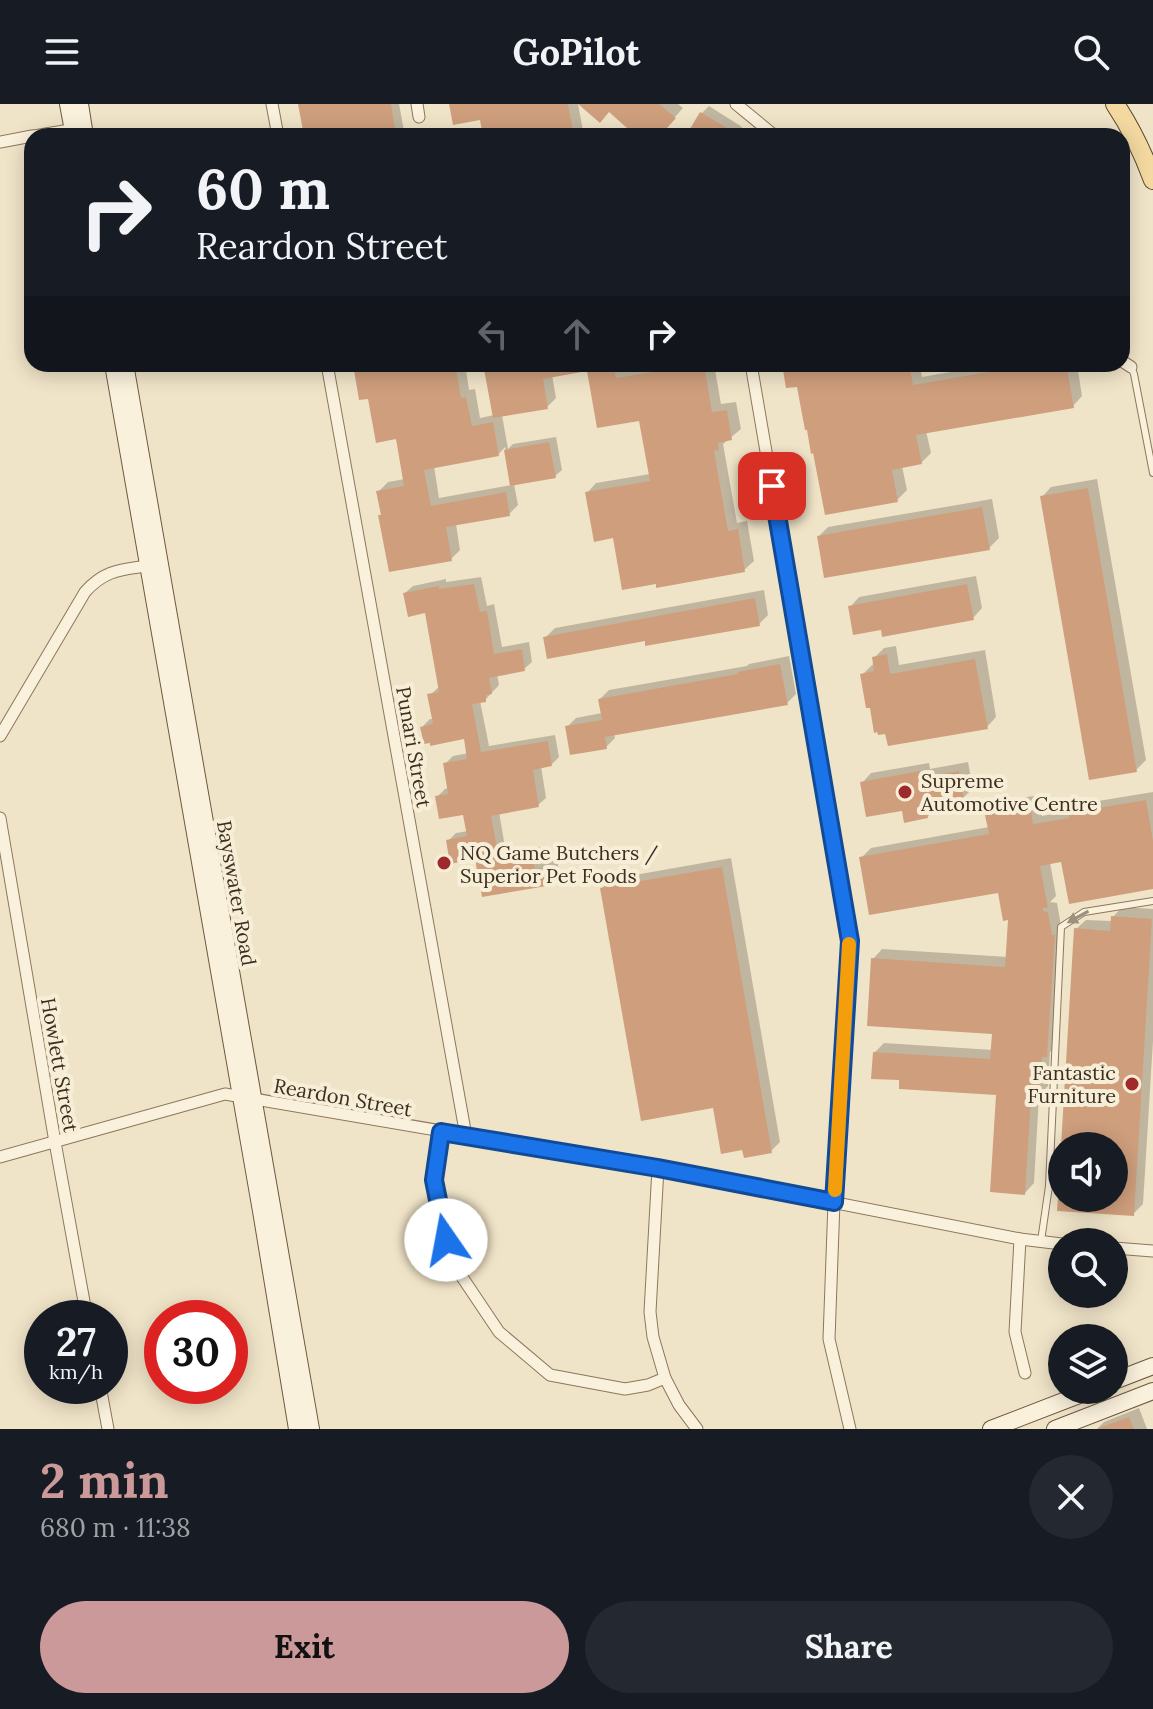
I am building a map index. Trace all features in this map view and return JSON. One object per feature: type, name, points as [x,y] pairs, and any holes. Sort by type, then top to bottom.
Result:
[{"type":"main road","points":[[68,104],[77,128]]},
{"type":"main road","points":[[79,128],[80,104]]},
{"type":"main road","points":[[1115,104],[1130,128]]},
{"type":"main road","points":[[1130,129],[1153,180]]},
{"type":"main road","name":"Bayswater Road","points":[[115,372],[154,565],[247,1099],[311,1429]]},
{"type":"main road","name":"Bayswater Road","points":[[126,372],[154,565]]},
{"type":"main road","name":"Bayswater Road","points":[[247,1099],[297,1429]]},
{"type":"main road","points":[[1128,1376],[1153,1366]]},
{"type":"main road","points":[[1056,1429],[1153,1391]]},
{"type":"main road","points":[[991,1429],[1057,1404]]},
{"type":"street","points":[[272,104],[276,128]]},
{"type":"street","points":[[417,104],[419,117]]},
{"type":"street","points":[[736,104],[764,128]]},
{"type":"street","points":[[0,142],[24,138]]},
{"type":"street","name":"Punari Street","points":[[328,372],[466,1136]]},
{"type":"street","points":[[752,372],[850,941],[829,1339],[850,1429]]},
{"type":"street","points":[[0,736],[92,584],[113,571],[154,565]]},
{"type":"street","points":[[0,711],[17,708]]},
{"type":"street","name":"Howlett Street","points":[[0,818],[84,1300]]},
{"type":"street","name":"Reardon Street","points":[[0,1157],[225,1094],[658,1168],[1048,1243]]},
{"type":"street","points":[[441,1132],[434,1180],[452,1262],[499,1332],[550,1375],[625,1389],[665,1378]]},
{"type":"street","points":[[658,1168],[650,1312],[653,1337],[665,1378],[679,1405],[697,1429]]},
{"type":"street","points":[[1020,1239],[1015,1332],[1025,1373]]},
{"type":"street","points":[[1128,1249],[1153,1251]]},
{"type":"street","points":[[103,1404],[108,1429]]},
{"type":"street","points":[[1049,1407],[1056,1429]]},
{"type":"lane","points":[[1130,369],[1134,374],[1153,470]]},
{"type":"lane","points":[[1041,1242],[1049,1186],[1061,927],[1084,912],[1153,901]]},
{"type":"building","points":[[298,104],[391,104],[395,128],[302,128]]},
{"type":"building","points":[[449,104],[568,104],[572,128],[482,128],[480,120],[453,125]]},
{"type":"building","points":[[578,104],[659,104],[676,118],[667,128],[627,128],[609,112],[600,123]]},
{"type":"building","points":[[700,112],[727,128],[691,128]]},
{"type":"building","points":[[354,372],[456,372],[461,398],[466,397],[472,426],[493,422],[499,456],[424,470],[431,506],[506,492],[510,516],[446,527],[452,561],[389,572],[376,491],[404,486],[396,439],[376,443],[368,399],[359,400]]},
{"type":"building","points":[[485,372],[582,372],[543,379],[548,409],[493,418]]},
{"type":"building","points":[[587,372],[615,372],[616,378],[654,372],[705,372],[712,412],[727,410],[732,440],[718,443],[719,450],[714,451],[728,531],[738,529],[745,572],[656,588],[656,584],[622,590],[613,538],[594,542],[585,492],[650,481],[639,421],[597,428]]},
{"type":"building","points":[[783,372],[911,372],[913,385],[989,372],[1068,372],[1074,408],[916,435],[922,464],[892,470],[898,502],[825,515],[797,387],[786,388]]},
{"type":"building","points":[[549,442],[556,478],[510,486],[504,450]]},
{"type":"building","points":[[1088,488],[1137,772],[1089,780],[1040,496]]},
{"type":"building","points":[[982,507],[990,550],[824,578],[817,536]]},
{"type":"building","points":[[474,584],[480,612],[487,611],[494,654],[522,649],[525,671],[489,678],[492,694],[486,695],[486,702],[472,704],[481,752],[548,741],[552,766],[533,770],[539,807],[491,816],[499,859],[532,854],[535,869],[550,867],[553,885],[482,897],[475,859],[450,864],[446,840],[467,836],[463,815],[439,819],[435,796],[448,794],[443,763],[467,759],[464,739],[430,746],[430,743],[424,744],[420,727],[433,724],[427,694],[439,692],[425,613],[408,617],[403,593],[439,586],[439,589]]},
{"type":"building","points":[[967,584],[974,620],[882,637],[881,630],[853,635],[848,606]]},
{"type":"building","points":[[755,598],[760,626],[645,646],[645,641],[547,659],[543,637]]},
{"type":"building","points":[[887,654],[890,674],[975,659],[988,729],[888,746],[885,734],[874,733],[860,674],[874,671],[872,657]]},
{"type":"building","points":[[780,664],[788,705],[605,737],[607,749],[570,755],[565,726],[602,720],[598,699]]},
{"type":"building","points":[[920,771],[921,778],[959,771],[964,800],[926,807],[928,818],[904,823],[902,811],[866,817],[860,782]]},
{"type":"building","points":[[1146,800],[1153,841],[1153,889],[1069,904],[1061,862],[1040,866],[1048,908],[1043,908],[1043,911],[1048,912],[1052,935],[1055,935],[1047,1057],[1042,1057],[1040,1097],[1031,1097],[1025,1195],[990,1192],[996,1095],[899,1089],[899,1080],[871,1079],[873,1052],[990,1059],[992,1034],[867,1026],[871,958],[1005,967],[1008,920],[1003,921],[998,893],[869,915],[859,857],[989,834],[985,815],[994,814],[993,810],[1030,803],[1033,824],[1069,818],[1068,813]]},
{"type":"building","points":[[722,867],[772,1153],[744,1158],[742,1150],[721,1154],[713,1108],[641,1121],[600,888]]},
{"type":"building","points":[[1111,916],[1152,919],[1134,1216],[1072,1212],[1128,1212],[1128,1132],[1062,1132],[1074,928],[1110,931]]},
{"type":"building","points":[[1129,1417],[1134,1429],[1099,1429],[1099,1428]]},
{"type":"slow traffic","points":[[835,1190],[849,944]]},
{"type":"place","name":"Supreme Automotive Centre","points":[[905,792]]},
{"type":"place","name":"NQ Game Butchers / Superior Pet Foods","points":[[444,863]]},
{"type":"place","name":"Fantastic Furniture","points":[[1132,1084]]},
{"type":"route","points":[[446,1240],[434,1180],[441,1132],[658,1168],[834,1202],[850,941],[772,486]]}]
